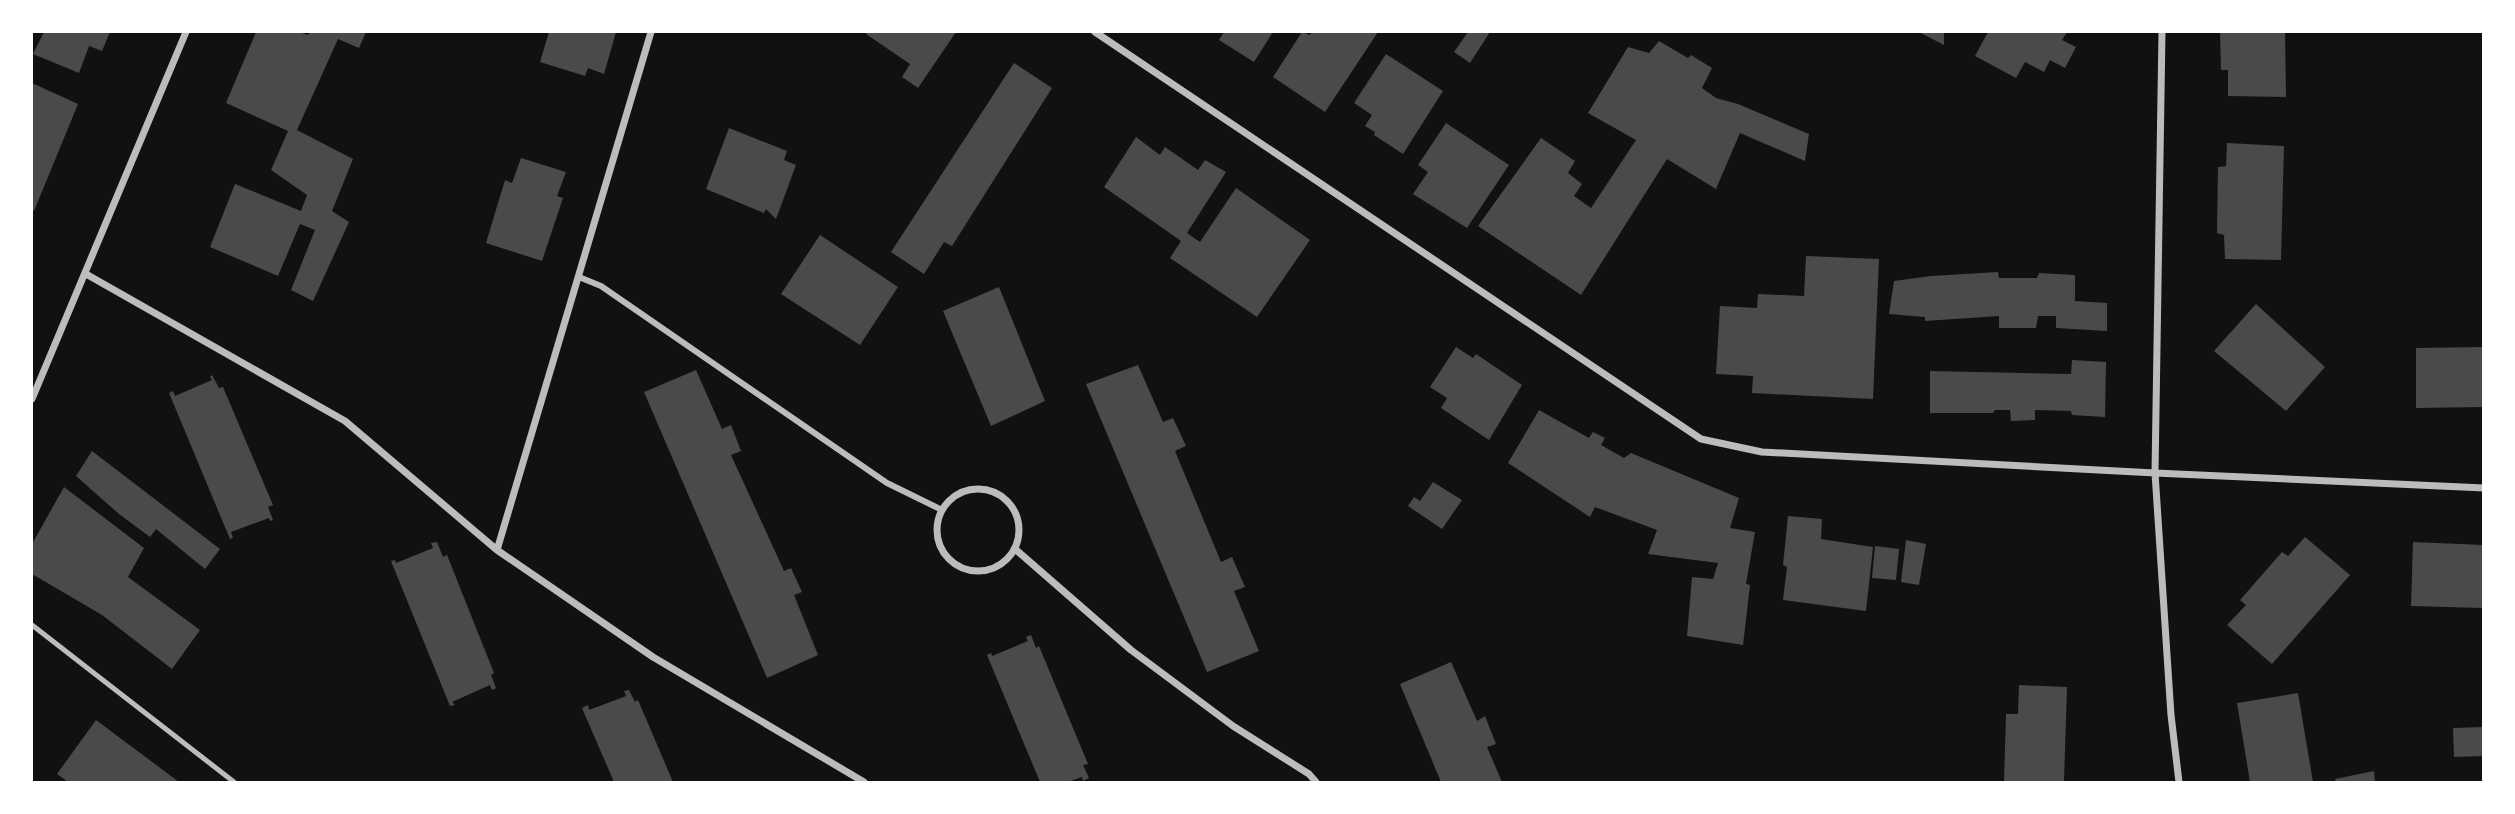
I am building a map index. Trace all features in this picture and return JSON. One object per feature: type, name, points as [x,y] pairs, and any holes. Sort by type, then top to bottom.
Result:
[{"type":"street","points":[[32,399],[186,32]]},
{"type":"street","points":[[497,550],[651,32]]},
{"type":"street","points":[[1095,32],[1701,439],[1762,452],[2483,488]]},
{"type":"street","points":[[2162,32],[2155,473],[2171,715],[2179,782]]},
{"type":"street","points":[[86,274],[345,421],[497,550],[653,657],[864,782]]},
{"type":"street","points":[[579,277],[601,286],[887,483],[942,510]]},
{"type":"street","points":[[977,488],[998,493],[1013,508],[1020,529],[1015,549],[1000,565],[980,571],[958,567],[942,552],[937,531],[942,510],[956,495],[977,488]]},
{"type":"street","points":[[1015,549],[1131,650],[1233,726],[1309,774],[1315,782]]},
{"type":"lane","points":[[32,625],[234,782]]},
{"type":"building","points":[[44,32],[110,32],[102,51],[89,46],[79,73],[33,54]]},
{"type":"building","points":[[256,32],[299,32],[308,35],[310,32],[366,32],[359,48],[338,39],[297,130],[353,159],[332,211],[349,222],[313,301],[291,290],[315,230],[300,224],[278,276],[210,247],[235,184],[301,211],[307,195],[271,170],[288,131],[226,103]]},
{"type":"building","points":[[549,32],[616,32],[604,74],[588,68],[585,76],[540,62]]},
{"type":"building","points":[[956,32],[918,88],[902,77],[910,64],[866,34]]},
{"type":"building","points":[[1224,32],[1273,32],[1254,62],[1219,40]]},
{"type":"building","points":[[1302,32],[1310,35],[1312,32],[1378,32],[1325,112],[1273,77]]},
{"type":"building","points":[[1468,32],[1490,32],[1470,63],[1454,52]]},
{"type":"building","points":[[1919,32],[1944,32],[1944,45]]},
{"type":"building","points":[[1988,32],[2067,32],[2062,40],[2076,47],[2065,68],[2050,60],[2044,72],[2025,62],[2016,78],[1975,56]]},
{"type":"building","points":[[2220,32],[2285,32],[2286,97],[2228,96],[2228,70],[2221,70]]},
{"type":"building","points":[[1659,41],[1712,68],[1702,88],[1716,98],[1738,104],[1809,134],[1805,161],[1740,133],[1716,189],[1667,159],[1581,295],[1478,226],[1541,138],[1575,161],[1568,173],[1582,184],[1574,196],[1591,208],[1636,140],[1588,113],[1628,47],[1649,53]]},
{"type":"building","points":[[1386,54],[1443,91],[1403,154],[1365,126],[1372,115],[1354,103]]},
{"type":"building","points":[[1014,63],[1052,88],[952,246],[944,242],[924,274],[891,252]]},
{"type":"building","points":[[32,83],[78,104],[34,211],[32,210]]},
{"type":"building","points":[[1446,123],[1509,165],[1467,228],[1413,194],[1428,172],[1418,165]]},
{"type":"building","points":[[729,128],[787,151],[784,160],[796,165],[776,219],[766,209],[764,213],[706,189]]},
{"type":"building","points":[[1136,137],[1160,155],[1165,147],[1198,170],[1205,160],[1226,172],[1187,233],[1200,242],[1236,188],[1310,240],[1257,317],[1170,258],[1181,241],[1104,187]]},
{"type":"building","points":[[2227,143],[2284,146],[2281,260],[2225,259],[2224,235],[2217,233],[2218,167],[2226,166]]},
{"type":"building","points":[[521,158],[566,172],[557,196],[563,198],[542,261],[486,243],[505,180],[512,183]]},
{"type":"building","points":[[820,235],[898,287],[860,345],[781,294]]},
{"type":"building","points":[[1806,256],[1879,259],[1873,399],[1752,393],[1753,376],[1716,374],[1720,306],[1757,308],[1758,294],[1804,296]]},
{"type":"building","points":[[1998,272],[1999,278],[2037,278],[2039,273],[2075,275],[2075,301],[2107,303],[2107,331],[2056,328],[2056,316],[2038,316],[2036,328],[1999,328],[1999,316],[1925,321],[1925,317],[1889,314],[1894,281]]},
{"type":"building","points":[[999,287],[1045,401],[991,426],[943,311]]},
{"type":"building","points":[[2256,304],[2325,367],[2286,411],[2214,351]]},
{"type":"building","points":[[1456,347],[1473,358],[1476,354],[1522,385],[1489,440],[1441,408],[1447,398],[1430,387]]},
{"type":"building","points":[[2483,347],[2483,407],[2416,408],[2416,348]]},
{"type":"building","points":[[2072,360],[2106,362],[2105,417],[2072,415],[2071,411],[2035,410],[2035,420],[2011,421],[2010,410],[1995,410],[1993,413],[1930,413],[1930,371],[2071,374]]},
{"type":"building","points":[[1138,365],[1163,422],[1173,418],[1186,446],[1175,451],[1221,562],[1232,557],[1245,587],[1234,591],[1259,651],[1207,672],[1086,384]]},
{"type":"building","points":[[696,370],[722,429],[731,425],[741,451],[731,455],[784,571],[791,568],[802,592],[794,595],[818,655],[767,678],[644,392]]},
{"type":"building","points":[[212,375],[219,388],[223,387],[273,505],[268,507],[273,520],[270,521],[269,518],[231,532],[233,538],[230,539],[169,393],[173,391],[175,396],[212,380]]},
{"type":"building","points":[[1539,410],[1589,438],[1593,432],[1605,438],[1601,445],[1624,458],[1631,453],[1739,498],[1730,528],[1755,532],[1746,584],[1750,585],[1743,645],[1687,636],[1692,577],[1713,579],[1718,563],[1648,554],[1657,530],[1595,507],[1590,517],[1508,463]]},
{"type":"building","points":[[92,451],[220,549],[205,569],[156,529],[150,537],[76,476]]},
{"type":"building","points":[[1433,482],[1462,500],[1442,529],[1408,506],[1414,497],[1420,501]]},
{"type":"building","points":[[64,487],[144,548],[128,577],[200,630],[172,669],[102,615],[32,574],[32,544]]},
{"type":"building","points":[[1788,516],[1822,519],[1821,539],[1873,547],[1866,611],[1783,600]]},
{"type":"building","points":[[2305,537],[2350,575],[2272,664],[2227,625],[2246,605],[2240,600],[2282,552],[2288,556]]},
{"type":"building","points":[[1906,540],[1926,544],[1919,585],[1901,582]]},
{"type":"building","points":[[437,542],[443,557],[447,555],[494,673],[491,675],[496,688],[492,690],[490,685],[452,702],[455,705],[450,706],[391,561],[395,560],[396,563],[433,548],[431,543]]},
{"type":"building","points":[[2413,542],[2483,545],[2483,608],[2411,606]]},
{"type":"building","points":[[1875,546],[1899,549],[1896,580],[1872,578]]},
{"type":"building","points":[[1031,635],[1036,648],[1039,646],[1088,764],[1083,765],[1089,778],[1083,781],[1082,777],[1068,782],[1040,782],[987,655],[991,653],[992,656],[1028,641],[1026,637]]},
{"type":"building","points":[[1451,662],[1477,721],[1485,716],[1496,744],[1487,747],[1502,782],[1441,782],[1400,684]]},
{"type":"building","points":[[2019,685],[2067,687],[2064,782],[2004,782],[2006,714],[2018,714]]},
{"type":"building","points":[[629,690],[635,702],[638,700],[673,782],[614,782],[582,708],[588,705],[589,710],[626,696],[624,691]]},
{"type":"building","points":[[2298,693],[2313,782],[2250,782],[2237,703]]},
{"type":"building","points":[[96,720],[179,782],[68,782],[57,774]]},
{"type":"building","points":[[2483,727],[2483,756],[2454,757],[2453,728]]},
{"type":"building","points":[[2374,771],[2375,782],[2336,782],[2335,779]]}]
